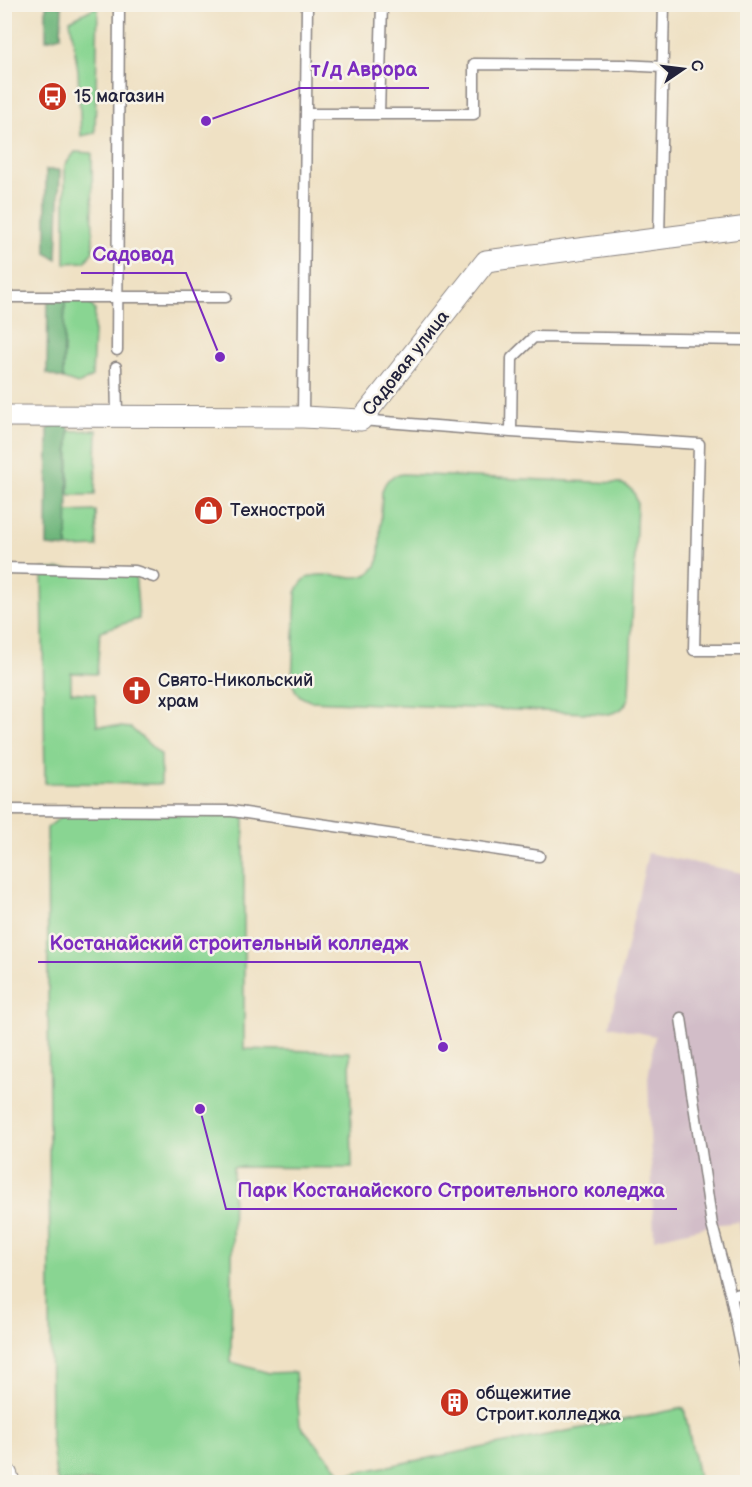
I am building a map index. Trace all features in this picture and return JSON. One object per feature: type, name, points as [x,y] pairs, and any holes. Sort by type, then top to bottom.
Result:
[{"type":"street","name":"Садовая улица","points":[[4,416],[303,417],[361,420],[486,261],[747,227]]},
{"type":"street","points":[[4,1476],[6,1482]]},
{"type":"lane","points":[[117,350],[119,4]]},
{"type":"lane","points":[[303,417],[306,4]]},
{"type":"lane","points":[[379,114],[382,4]]},
{"type":"lane","points":[[659,238],[664,4]]},
{"type":"lane","points":[[306,114],[474,114],[474,64],[663,67]]},
{"type":"lane","points":[[4,297],[226,297]]},
{"type":"lane","points":[[511,432],[512,358],[534,337],[747,340]]},
{"type":"lane","points":[[116,367],[117,416]]},
{"type":"lane","points":[[361,420],[699,444],[694,650],[747,650]]},
{"type":"lane","points":[[4,568],[135,571],[154,577]]},
{"type":"lane","points":[[4,810],[232,811],[539,856]]},
{"type":"lane","points":[[681,1018],[712,1225],[731,1296],[747,1380]]},
{"type":"lane","points":[[731,1296],[747,1292]]},
{"type":"shaded area","points":[[648,853],[747,874],[747,1267],[739,1222],[712,1225],[654,1239],[648,1078],[655,1036],[609,1026]]},
{"type":"green space","points":[[46,5],[62,5],[61,36],[46,40]]},
{"type":"green space","points":[[98,6],[95,133],[81,136],[78,71],[70,20]]},
{"type":"green space","points":[[75,152],[92,153],[93,251],[85,262],[65,263],[65,165]]},
{"type":"green space","points":[[46,170],[60,170],[57,259],[46,253]]},
{"type":"green space","points":[[65,293],[84,296],[95,310],[92,377],[78,384],[63,379]]},
{"type":"green space","points":[[65,293],[63,379],[47,374],[48,296]]},
{"type":"green space","points":[[69,416],[67,548],[47,546],[48,429]]},
{"type":"green space","points":[[97,430],[95,495],[69,495],[69,431]]},
{"type":"green space","points":[[402,474],[619,483],[632,490],[637,503],[629,696],[622,708],[609,714],[310,701],[298,694],[292,681],[296,593],[303,581],[313,576],[362,576],[372,571],[379,559],[383,488],[389,479]]},
{"type":"green space","points":[[96,511],[97,547],[67,548],[67,512]]},
{"type":"green space","points":[[42,569],[135,571],[139,619],[100,631],[97,674],[71,673],[71,692],[95,694],[97,725],[131,728],[161,755],[161,784],[45,783]]},
{"type":"green space","points":[[244,813],[244,1049],[350,1052],[352,1168],[233,1167],[231,1362],[269,1373],[295,1372],[300,1425],[343,1475],[684,1408],[699,1482],[58,1482],[51,1437],[47,828],[63,815]]},
{"type":"place","name":"15 магазин","points":[[53,96]]},
{"type":"place","name":"т/д Аврора","points":[[206,121]]},
{"type":"place","name":"Садовод","points":[[220,357]]},
{"type":"place","name":"Технострой","points":[[209,510]]},
{"type":"place","name":"Свято-Никольский храм","points":[[137,690]]},
{"type":"place","name":"Костанайский строительный колледж","points":[[443,1047]]},
{"type":"place","name":"Парк Костанайского Строительного коледжа","points":[[200,1109]]},
{"type":"place","name":"общежитие Строит.колледжа","points":[[455,1403]]}]
